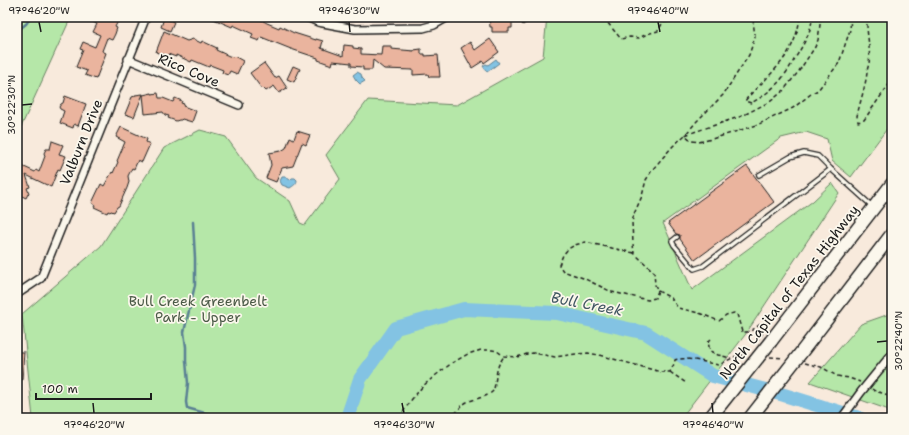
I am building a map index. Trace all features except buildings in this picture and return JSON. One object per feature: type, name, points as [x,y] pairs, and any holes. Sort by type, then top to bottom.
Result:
[{"type":"highway","name":"North Capital of Texas Highway","points":[[714,413],[765,340],[892,184]]},
{"type":"highway","points":[[750,418],[798,359],[892,234]]},
{"type":"street","name":"Valburn Drive","points":[[17,294],[41,278],[146,17]]},
{"type":"street","points":[[307,17],[318,22],[355,29],[423,28],[434,25],[448,17]]},
{"type":"street","name":"Rico Cove","points":[[128,59],[239,105]]},
{"type":"street","points":[[842,418],[892,354]]},
{"type":"lane","points":[[759,175],[790,157],[804,153],[818,156],[874,208]]},
{"type":"lane","points":[[677,237],[672,241],[674,245],[694,269],[703,266],[831,169]]},
{"type":"path","points":[[596,17],[598,20],[607,22]]},
{"type":"path","points":[[604,17],[621,39],[630,37],[639,38],[658,31],[663,22],[687,20],[690,17]]},
{"type":"path","points":[[634,253],[632,222],[642,196],[646,180],[652,170],[672,146],[686,135],[697,121],[723,95],[749,55],[756,37],[753,20],[750,17]]},
{"type":"path","points":[[800,17],[798,31],[791,49],[785,58],[745,101],[751,103],[757,100],[772,88],[787,71],[807,37],[812,17]]},
{"type":"path","points":[[686,135],[742,116],[771,101],[783,91],[815,47],[818,40],[821,17]]},
{"type":"path","points":[[686,135],[692,141],[699,142],[712,140],[757,126],[793,108],[818,90],[839,63],[850,30],[851,17]]},
{"type":"path","points":[[867,17],[869,65],[857,116],[858,122],[864,120],[892,80]]},
{"type":"path","points":[[658,291],[655,298],[648,300],[612,292],[583,278],[563,272],[559,265],[563,255],[568,250],[585,242],[634,253],[654,272],[655,285],[658,291],[671,298],[678,308],[699,313],[719,321],[726,315],[734,313],[737,314],[742,332],[750,332],[761,324],[763,326],[765,340]]},
{"type":"path","points":[[711,339],[708,342],[710,351],[718,355],[732,358]]},
{"type":"path","points":[[399,418],[412,398],[423,386],[452,363],[468,354],[481,350],[492,350],[497,351],[504,356],[517,357],[533,353],[555,357],[588,353],[661,372],[670,372],[686,383]]},
{"type":"path","points":[[670,372],[675,360],[679,358],[719,365],[738,355],[751,356]]},
{"type":"path","points":[[449,418],[454,415],[463,404],[494,390],[497,368],[504,356]]},
{"type":"path","points":[[766,357],[798,359],[822,367],[837,376],[849,378],[867,385],[875,391],[892,396]]},
{"type":"green space","points":[[17,17],[71,17],[17,136]]},
{"type":"green space","name":"Bull Creek Greenbelt Park - Upper","points":[[547,17],[892,17],[892,122],[851,177],[832,161],[827,139],[806,132],[781,138],[663,223],[692,290],[813,201],[832,183],[839,193],[745,335],[681,418],[33,418],[22,314],[101,246],[164,148],[200,130],[226,137],[256,178],[290,201],[300,223],[305,225],[340,179],[326,155],[368,100],[457,105],[543,57]]},
{"type":"green space","points":[[892,313],[892,411],[810,382],[861,324]]},
{"type":"water","points":[[496,59],[499,63],[487,72],[483,66],[486,64],[488,65]]},
{"type":"water","points":[[357,72],[361,74],[365,81],[360,84],[353,75]]},
{"type":"water","points":[[282,177],[286,177],[290,180],[295,178],[297,181],[295,185],[290,188],[282,185],[280,181]]},
{"type":"waterway","points":[[17,31],[26,24],[31,17]]},
{"type":"waterway","points":[[193,222],[195,285],[184,332],[188,383],[186,402],[187,408],[212,415],[213,418]]},
{"type":"waterway","name":"Bull Creek","points":[[347,418],[360,379],[396,328],[464,309],[557,313],[646,333],[713,376],[784,395],[859,418]]}]
